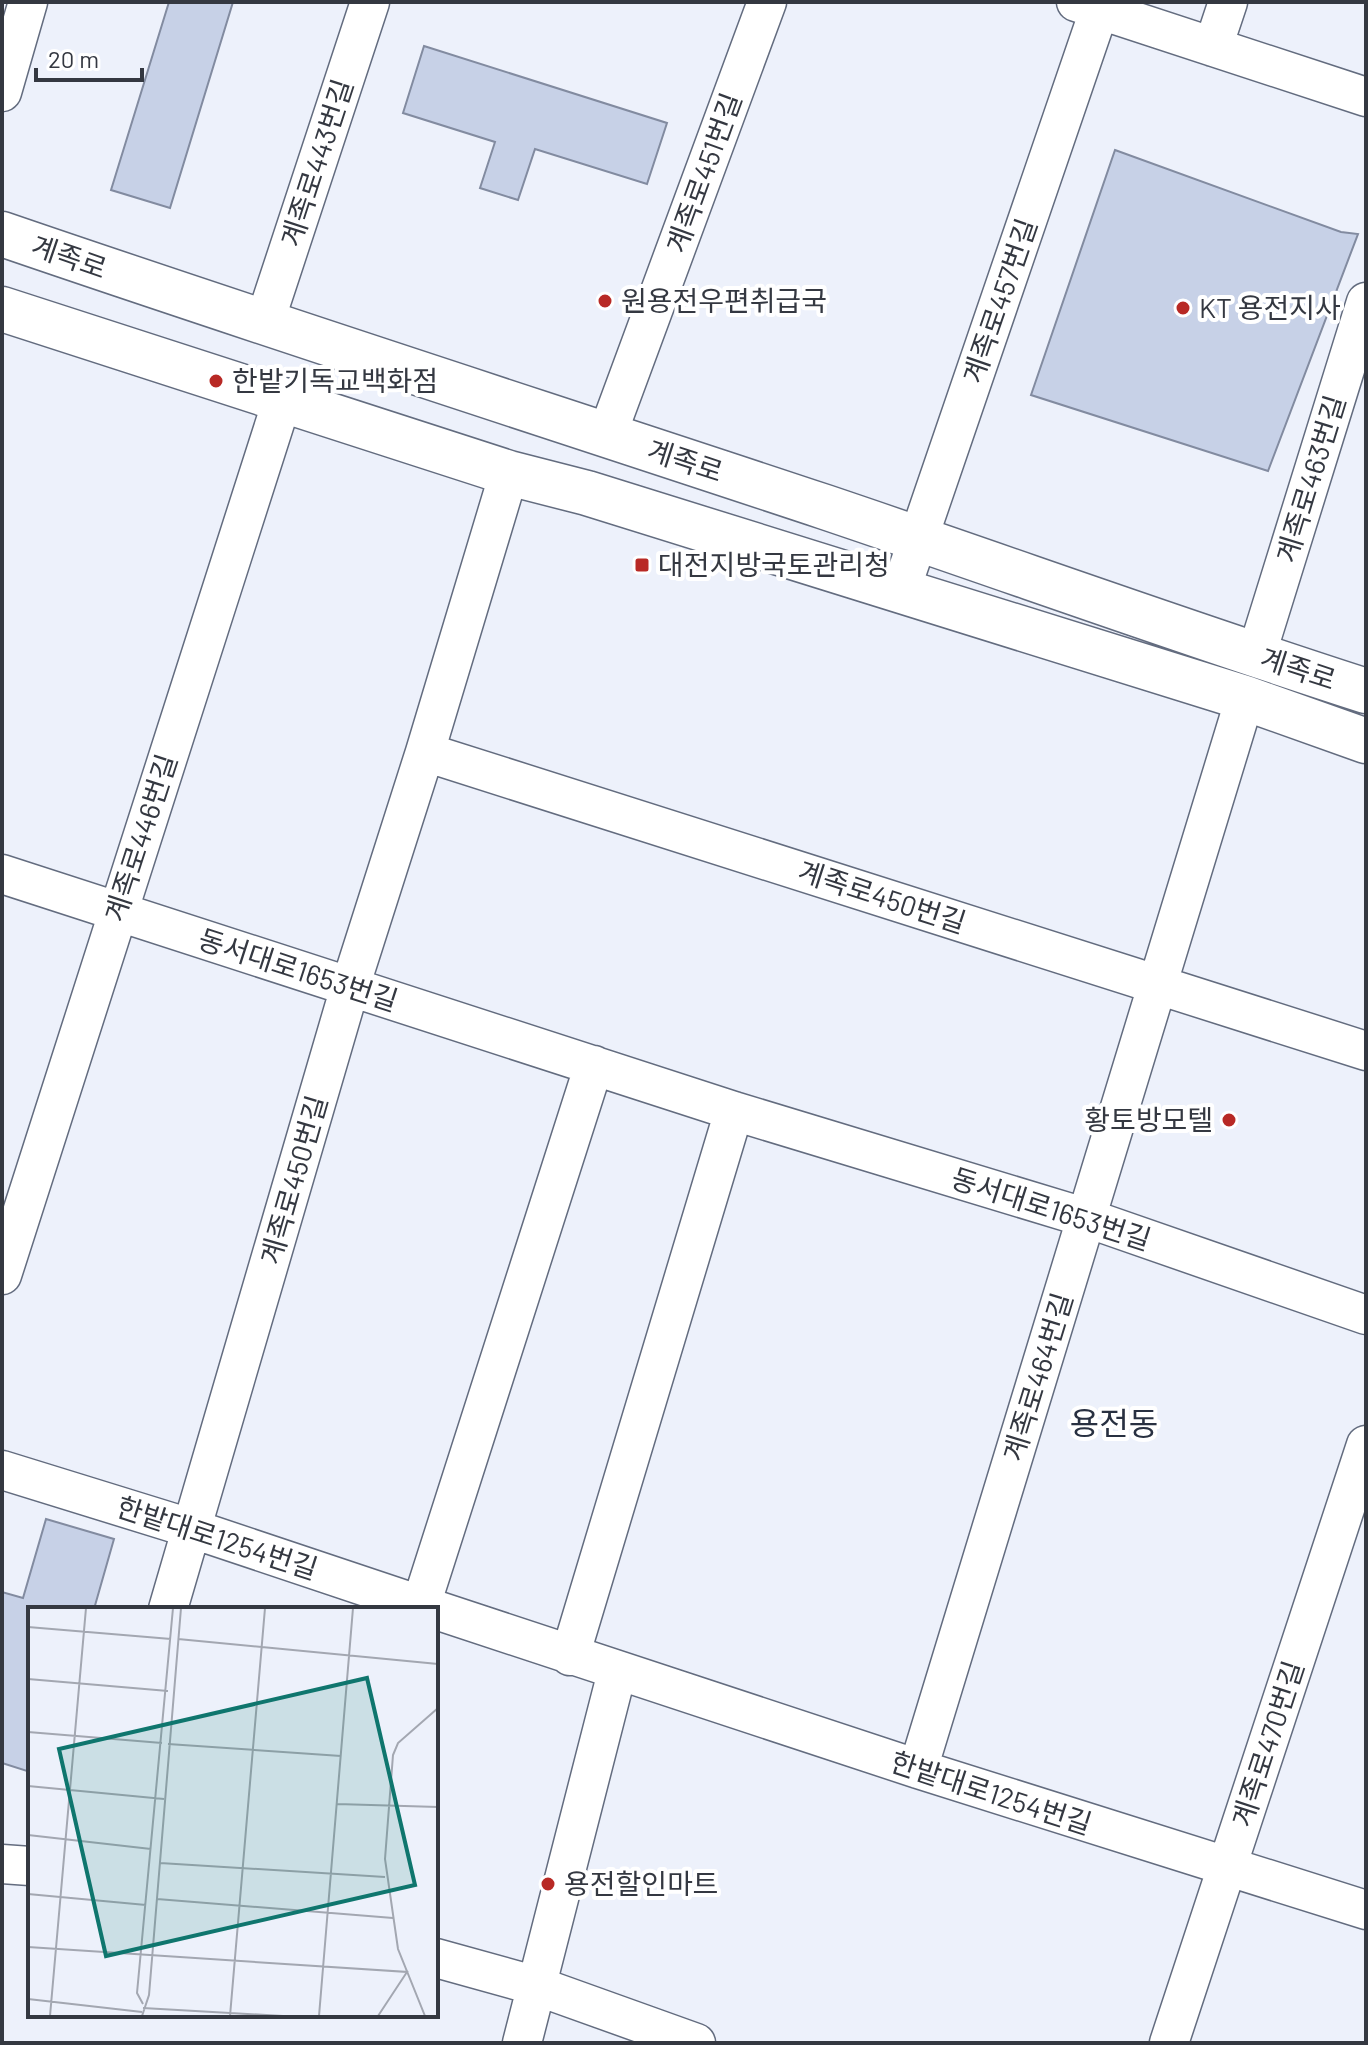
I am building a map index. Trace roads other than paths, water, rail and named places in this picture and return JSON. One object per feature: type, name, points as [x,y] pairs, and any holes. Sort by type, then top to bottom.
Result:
[{"type":"main road","name":"계족로","points":[[2,234],[1366,691]]},
{"type":"main road","name":"계족로","points":[[2,309],[509,473],[587,493],[1245,698],[1366,741]]},
{"type":"street","points":[[2,92],[28,2]]},
{"type":"street","name":"계족로443번길","points":[[264,324],[370,2]]},
{"type":"street","name":"계족로451번길","points":[[607,435],[767,2]]},
{"type":"street","points":[[1213,47],[1228,2]]},
{"type":"street","name":"계족로457번길","points":[[900,592],[1092,5],[1366,97]]},
{"type":"street","name":"계족로463번길","points":[[1256,656],[1366,302]]},
{"type":"street","name":"계족로446번길","points":[[2,1275],[282,401]]},
{"type":"street","name":"계족로450번길","points":[[169,1607],[350,987],[509,473]]},
{"type":"street","name":"계족로464번길","points":[[918,1769],[1245,698]]},
{"type":"street","name":"계족로450번길","points":[[425,752],[1156,984]]},
{"type":"street","name":"동서대로1653번길","points":[[2,874],[734,1111],[1087,1218],[1366,1315]]},
{"type":"street","points":[[1156,984],[1366,1051]]},
{"type":"street","points":[[430,1607],[594,1065]]},
{"type":"street","points":[[570,1656],[734,1111]]},
{"type":"street","name":"계족로470번길","points":[[1169,2043],[1366,1445]]},
{"type":"street","name":"한밭대로1254번길","points":[[2,1470],[193,1529],[427,1607]]},
{"type":"street","name":"한밭대로1254번길","points":[[438,1611],[617,1672],[1366,1910]]},
{"type":"street","points":[[522,2043],[617,1672]]},
{"type":"street","points":[[2,1864],[28,1866]]},
{"type":"street","points":[[438,1959],[537,1986],[696,2043]]},
{"type":"place","name":"원용전우편취급국","points":[[605,301]]},
{"type":"place","name":"KT 용전지사","points":[[1183,308]]},
{"type":"place","name":"한밭기독교백화점","points":[[216,381]]},
{"type":"place","name":"대전지방국토관리청","points":[[642,565]]},
{"type":"place","name":"황토방모텔","points":[[1229,1120]]},
{"type":"place","name":"용전할인마트","points":[[548,1884]]},
{"type":"district","name":"용전동","points":[[1114,1424]]}]
